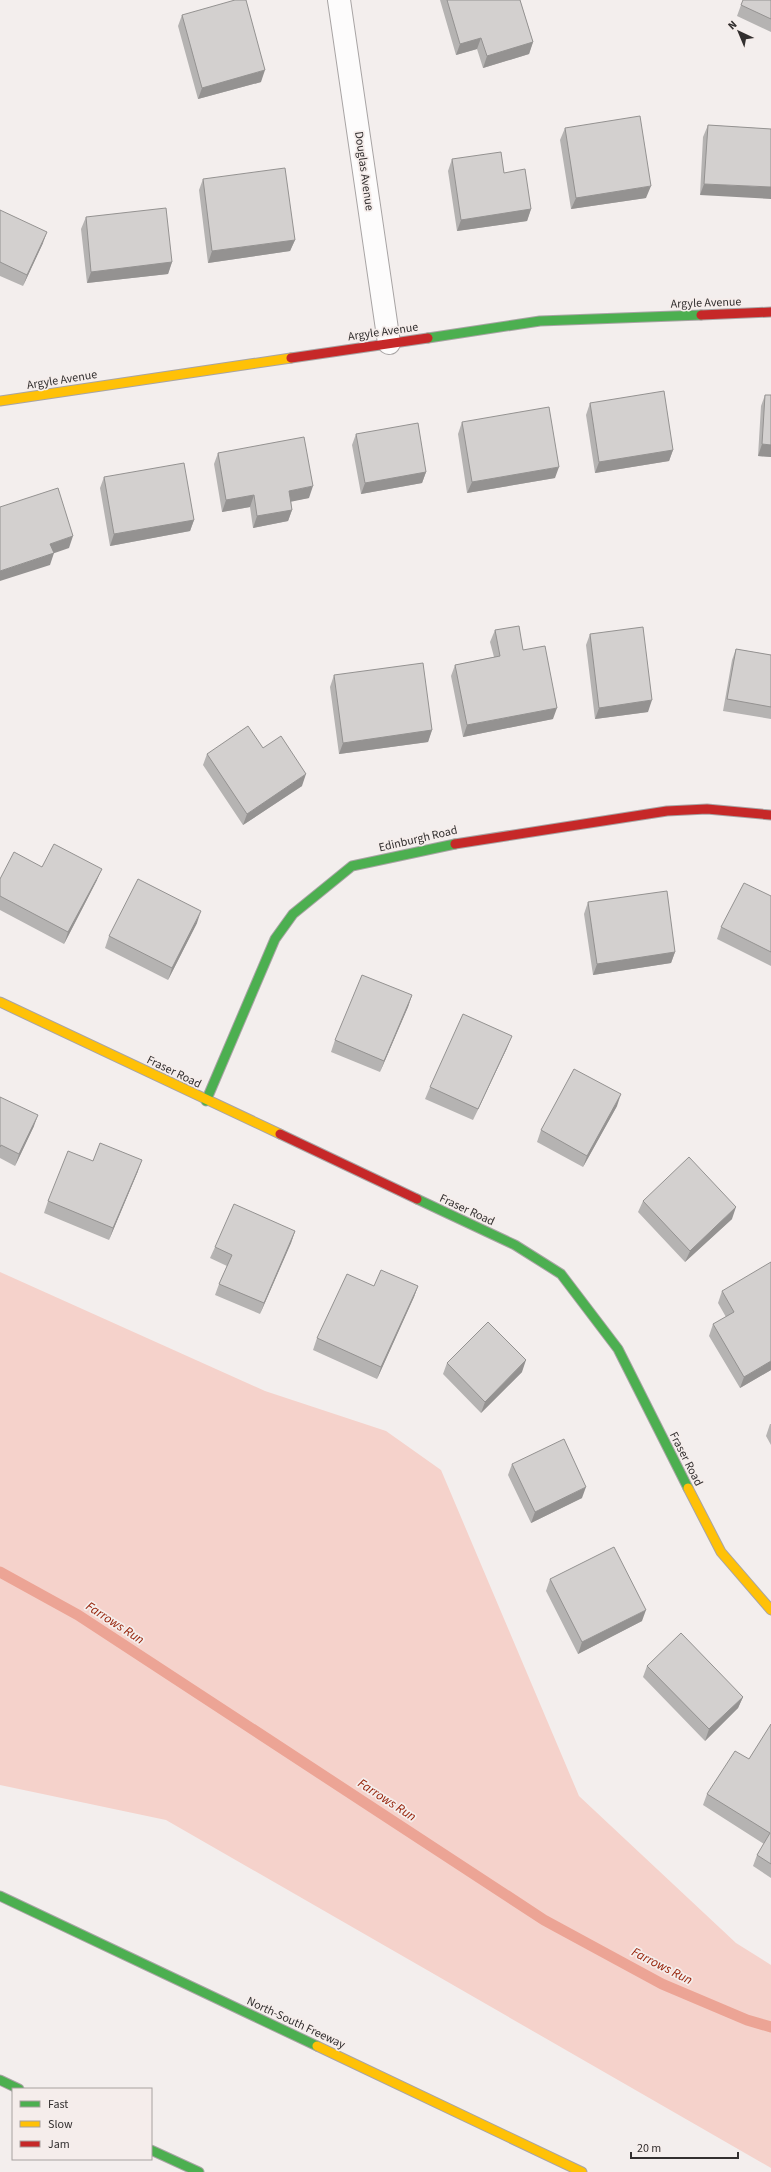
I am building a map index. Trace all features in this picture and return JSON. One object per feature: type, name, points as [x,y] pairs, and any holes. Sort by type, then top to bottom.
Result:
[{"type":"main road","name":"Argyle Avenue","points":[[0,401],[540,321],[771,312]]},
{"type":"main road","name":"Edinburgh Road","points":[[206,1101],[275,939],[293,914],[352,866],[467,841],[667,811],[707,809],[771,815]]},
{"type":"main road","name":"Fraser Road","points":[[0,1002],[206,1101],[515,1245],[561,1274],[618,1349],[721,1552],[757,1596],[771,1610]]},
{"type":"main road","name":"North-South Freeway","points":[[0,1896],[582,2172]]},
{"type":"main road","points":[[0,2080],[17,2088]]},
{"type":"main road","points":[[152,2150],[199,2172]]},
{"type":"street","name":"Douglas Avenue","points":[[339,0],[389,343]]},
{"type":"shaded area","points":[[0,1272],[265,1391],[386,1431],[441,1470],[579,1796],[736,1943],[771,1965],[771,2168],[166,1820],[0,1785]]},
{"type":"building","points":[[235,0],[246,0],[265,70],[202,88],[182,15]]},
{"type":"building","points":[[447,0],[520,0],[533,42],[487,56],[481,38],[460,44]]},
{"type":"building","points":[[743,0],[771,0],[771,19],[741,5]]},
{"type":"building","points":[[640,116],[651,186],[576,198],[565,128]]},
{"type":"building","points":[[708,125],[771,129],[771,187],[704,184]]},
{"type":"building","points":[[501,152],[504,173],[525,169],[531,209],[461,220],[452,159]]},
{"type":"building","points":[[285,168],[295,240],[212,251],[203,179]]},
{"type":"building","points":[[166,208],[172,262],[91,272],[86,217]]},
{"type":"building","points":[[0,210],[47,232],[27,275],[0,262]]},
{"type":"building","points":[[664,391],[673,450],[599,462],[590,403]]},
{"type":"building","points":[[765,395],[771,395],[771,445],[762,444]]},
{"type":"building","points":[[549,407],[559,467],[472,482],[462,422]]},
{"type":"building","points":[[418,423],[426,472],[365,483],[356,434]]},
{"type":"building","points":[[304,437],[313,486],[289,491],[292,510],[257,516],[254,495],[226,500],[218,453]]},
{"type":"building","points":[[184,463],[194,520],[114,534],[104,477]]},
{"type":"building","points":[[58,488],[73,536],[50,544],[54,553],[0,571],[0,507]]},
{"type":"building","points":[[519,626],[523,650],[545,646],[557,708],[467,725],[455,665],[500,656],[495,630]]},
{"type":"building","points":[[643,627],[652,700],[599,708],[590,634]]},
{"type":"building","points":[[736,649],[771,655],[771,707],[727,699]]},
{"type":"building","points":[[423,663],[432,730],[343,743],[334,675]]},
{"type":"building","points":[[248,726],[263,748],[281,736],[306,774],[247,814],[207,754]]},
{"type":"building","points":[[54,844],[102,869],[68,932],[0,896],[0,879],[14,852],[42,867]]},
{"type":"building","points":[[138,879],[201,911],[172,968],[109,936]]},
{"type":"building","points":[[744,883],[771,896],[771,952],[721,927]]},
{"type":"building","points":[[667,891],[675,952],[597,964],[588,902]]},
{"type":"building","points":[[362,975],[412,995],[384,1061],[335,1040]]},
{"type":"building","points":[[463,1014],[512,1036],[478,1109],[430,1087]]},
{"type":"building","points":[[574,1069],[621,1094],[587,1156],[541,1130]]},
{"type":"building","points":[[0,1097],[38,1115],[19,1154],[1,1145],[0,1147]]},
{"type":"building","points":[[100,1143],[142,1160],[113,1228],[48,1201],[68,1151],[93,1161]]},
{"type":"building","points":[[689,1157],[736,1207],[690,1251],[643,1201]]},
{"type":"building","points":[[234,1204],[295,1231],[264,1303],[219,1284],[232,1255],[215,1247]]},
{"type":"building","points":[[771,1262],[771,1361],[744,1377],[713,1324],[734,1312],[722,1291]]},
{"type":"building","points":[[381,1270],[418,1286],[381,1367],[317,1338],[347,1274],[374,1286]]},
{"type":"building","points":[[488,1322],[526,1360],[485,1402],[447,1363]]},
{"type":"building","points":[[564,1439],[586,1487],[535,1512],[512,1464]]},
{"type":"building","points":[[614,1547],[646,1610],[582,1642],[550,1579]]},
{"type":"building","points":[[681,1633],[743,1697],[709,1729],[647,1666]]},
{"type":"building","points":[[771,1724],[771,1864],[757,1855],[770,1833],[707,1794],[735,1751],[749,1759]]},
{"type":"waterway","name":"Farrows Run","points":[[0,1572],[78,1615],[544,1920],[662,1984],[747,2020],[771,2027]]},
{"type":"traffic: fast","points":[[428,338],[540,321],[701,315]]},
{"type":"traffic: fast","points":[[206,1101],[275,939],[293,914],[352,866],[455,844]]},
{"type":"traffic: fast","points":[[417,1199],[515,1245],[561,1274],[618,1349],[688,1488]]},
{"type":"traffic: fast","points":[[0,1896],[317,2046]]},
{"type":"traffic: fast","points":[[0,2080],[17,2088]]},
{"type":"traffic: fast","points":[[152,2150],[199,2172]]},
{"type":"traffic: slow","points":[[0,401],[291,358]]},
{"type":"traffic: slow","points":[[0,1002],[280,1134]]},
{"type":"traffic: slow","points":[[688,1488],[721,1552],[771,1610]]},
{"type":"traffic: slow","points":[[317,2046],[582,2172]]},
{"type":"traffic: jam","points":[[701,315],[771,312]]},
{"type":"traffic: jam","points":[[291,358],[428,338]]},
{"type":"traffic: jam","points":[[455,844],[667,811],[707,809],[771,815]]},
{"type":"traffic: jam","points":[[280,1134],[417,1199]]}]
